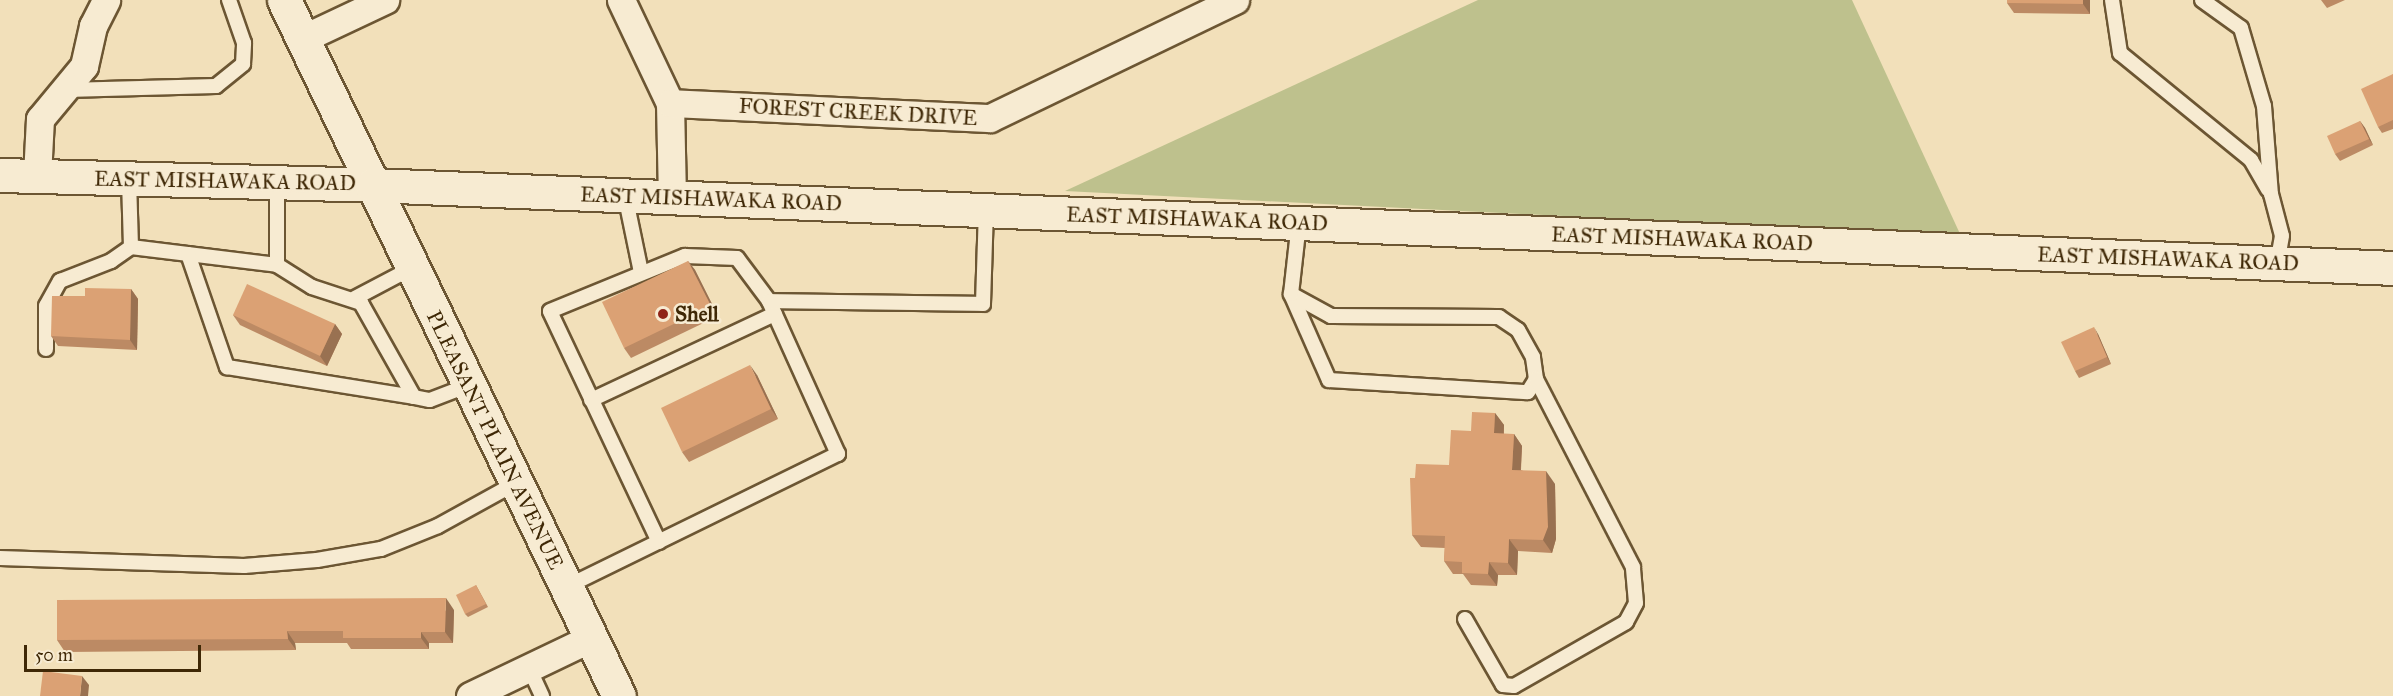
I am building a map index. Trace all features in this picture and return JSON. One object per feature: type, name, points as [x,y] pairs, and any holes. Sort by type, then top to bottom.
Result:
[{"type":"main road","name":"PLEASANT PLAIN AVENUE","points":[[284,0],[619,696]]},
{"type":"main road","name":"EAST MISHAWAKA ROAD","points":[[0,175],[372,185],[2393,268]]},
{"type":"street","points":[[37,176],[40,119],[60,90],[84,66],[93,26],[106,0]]},
{"type":"street","points":[[302,39],[385,0]]},
{"type":"street","points":[[621,0],[670,103],[672,197]]},
{"type":"street","name":"FOREST CREEK DRIVE","points":[[670,103],[990,118],[1235,0]]},
{"type":"street","points":[[470,696],[591,638]]},
{"type":"lane","points":[[60,90],[216,86],[243,64],[244,43],[229,0]]},
{"type":"lane","points":[[2112,0],[2120,53],[2251,160],[2271,194]]},
{"type":"lane","points":[[2202,0],[2241,28],[2264,106],[2271,194],[2282,236],[2277,263]]},
{"type":"lane","points":[[129,179],[131,247]]},
{"type":"lane","points":[[277,183],[277,265]]},
{"type":"lane","points":[[625,195],[641,272]]},
{"type":"lane","points":[[769,300],[983,304],[986,210]]},
{"type":"lane","points":[[1299,223],[1291,294],[1329,380],[1528,392],[1536,379]]},
{"type":"lane","points":[[46,349],[46,306],[56,286],[131,247],[277,265],[312,287],[355,298],[374,318],[414,398]]},
{"type":"lane","points":[[188,254],[227,367],[430,400],[469,385]]},
{"type":"lane","points":[[566,586],[659,542],[838,454],[769,300],[737,258],[685,256],[550,310],[659,542]]},
{"type":"lane","points":[[355,298],[412,268]]},
{"type":"lane","points":[[1291,294],[1331,316],[1499,317],[1518,330],[1528,348],[1536,379],[1633,567],[1636,603],[1626,622],[1514,686],[1503,685],[1465,619]]},
{"type":"lane","points":[[591,400],[775,314]]},
{"type":"lane","points":[[0,558],[244,566],[317,560],[381,549],[438,526],[516,483]]},
{"type":"lane","points":[[529,668],[542,696]]},
{"type":"green space","points":[[1478,0],[1852,0],[1961,236],[1065,191]]},
{"type":"building","points":[[2007,0],[2083,0],[2083,4],[2007,3]]},
{"type":"building","points":[[2393,74],[2393,120],[2378,127],[2361,89]]},
{"type":"building","points":[[2360,121],[2369,139],[2335,154],[2327,136]]},
{"type":"building","name":"Shell","points":[[688,261],[711,306],[624,348],[602,302]]},
{"type":"building","points":[[247,284],[335,324],[320,356],[233,315]]},
{"type":"building","points":[[85,288],[131,289],[130,340],[51,336],[52,296],[85,296]]},
{"type":"building","points":[[2094,327],[2107,357],[2075,371],[2061,342]]},
{"type":"building","points":[[750,365],[771,409],[682,452],[661,408]]},
{"type":"building","points":[[1472,412],[1495,413],[1494,433],[1514,434],[1512,470],[1546,471],[1548,527],[1543,540],[1509,539],[1508,563],[1489,562],[1488,574],[1462,573],[1462,562],[1444,561],[1445,536],[1412,535],[1410,478],[1415,478],[1416,464],[1449,465],[1451,430],[1471,431]]},
{"type":"building","points":[[476,585],[486,604],[465,614],[456,595]]},
{"type":"building","points":[[446,598],[445,632],[421,632],[421,638],[343,638],[343,631],[287,631],[288,639],[57,640],[57,600]]},
{"type":"building","points":[[43,671],[82,676],[80,696],[40,696]]},
{"type":"place","name":"Shell","points":[[663,314]]}]
